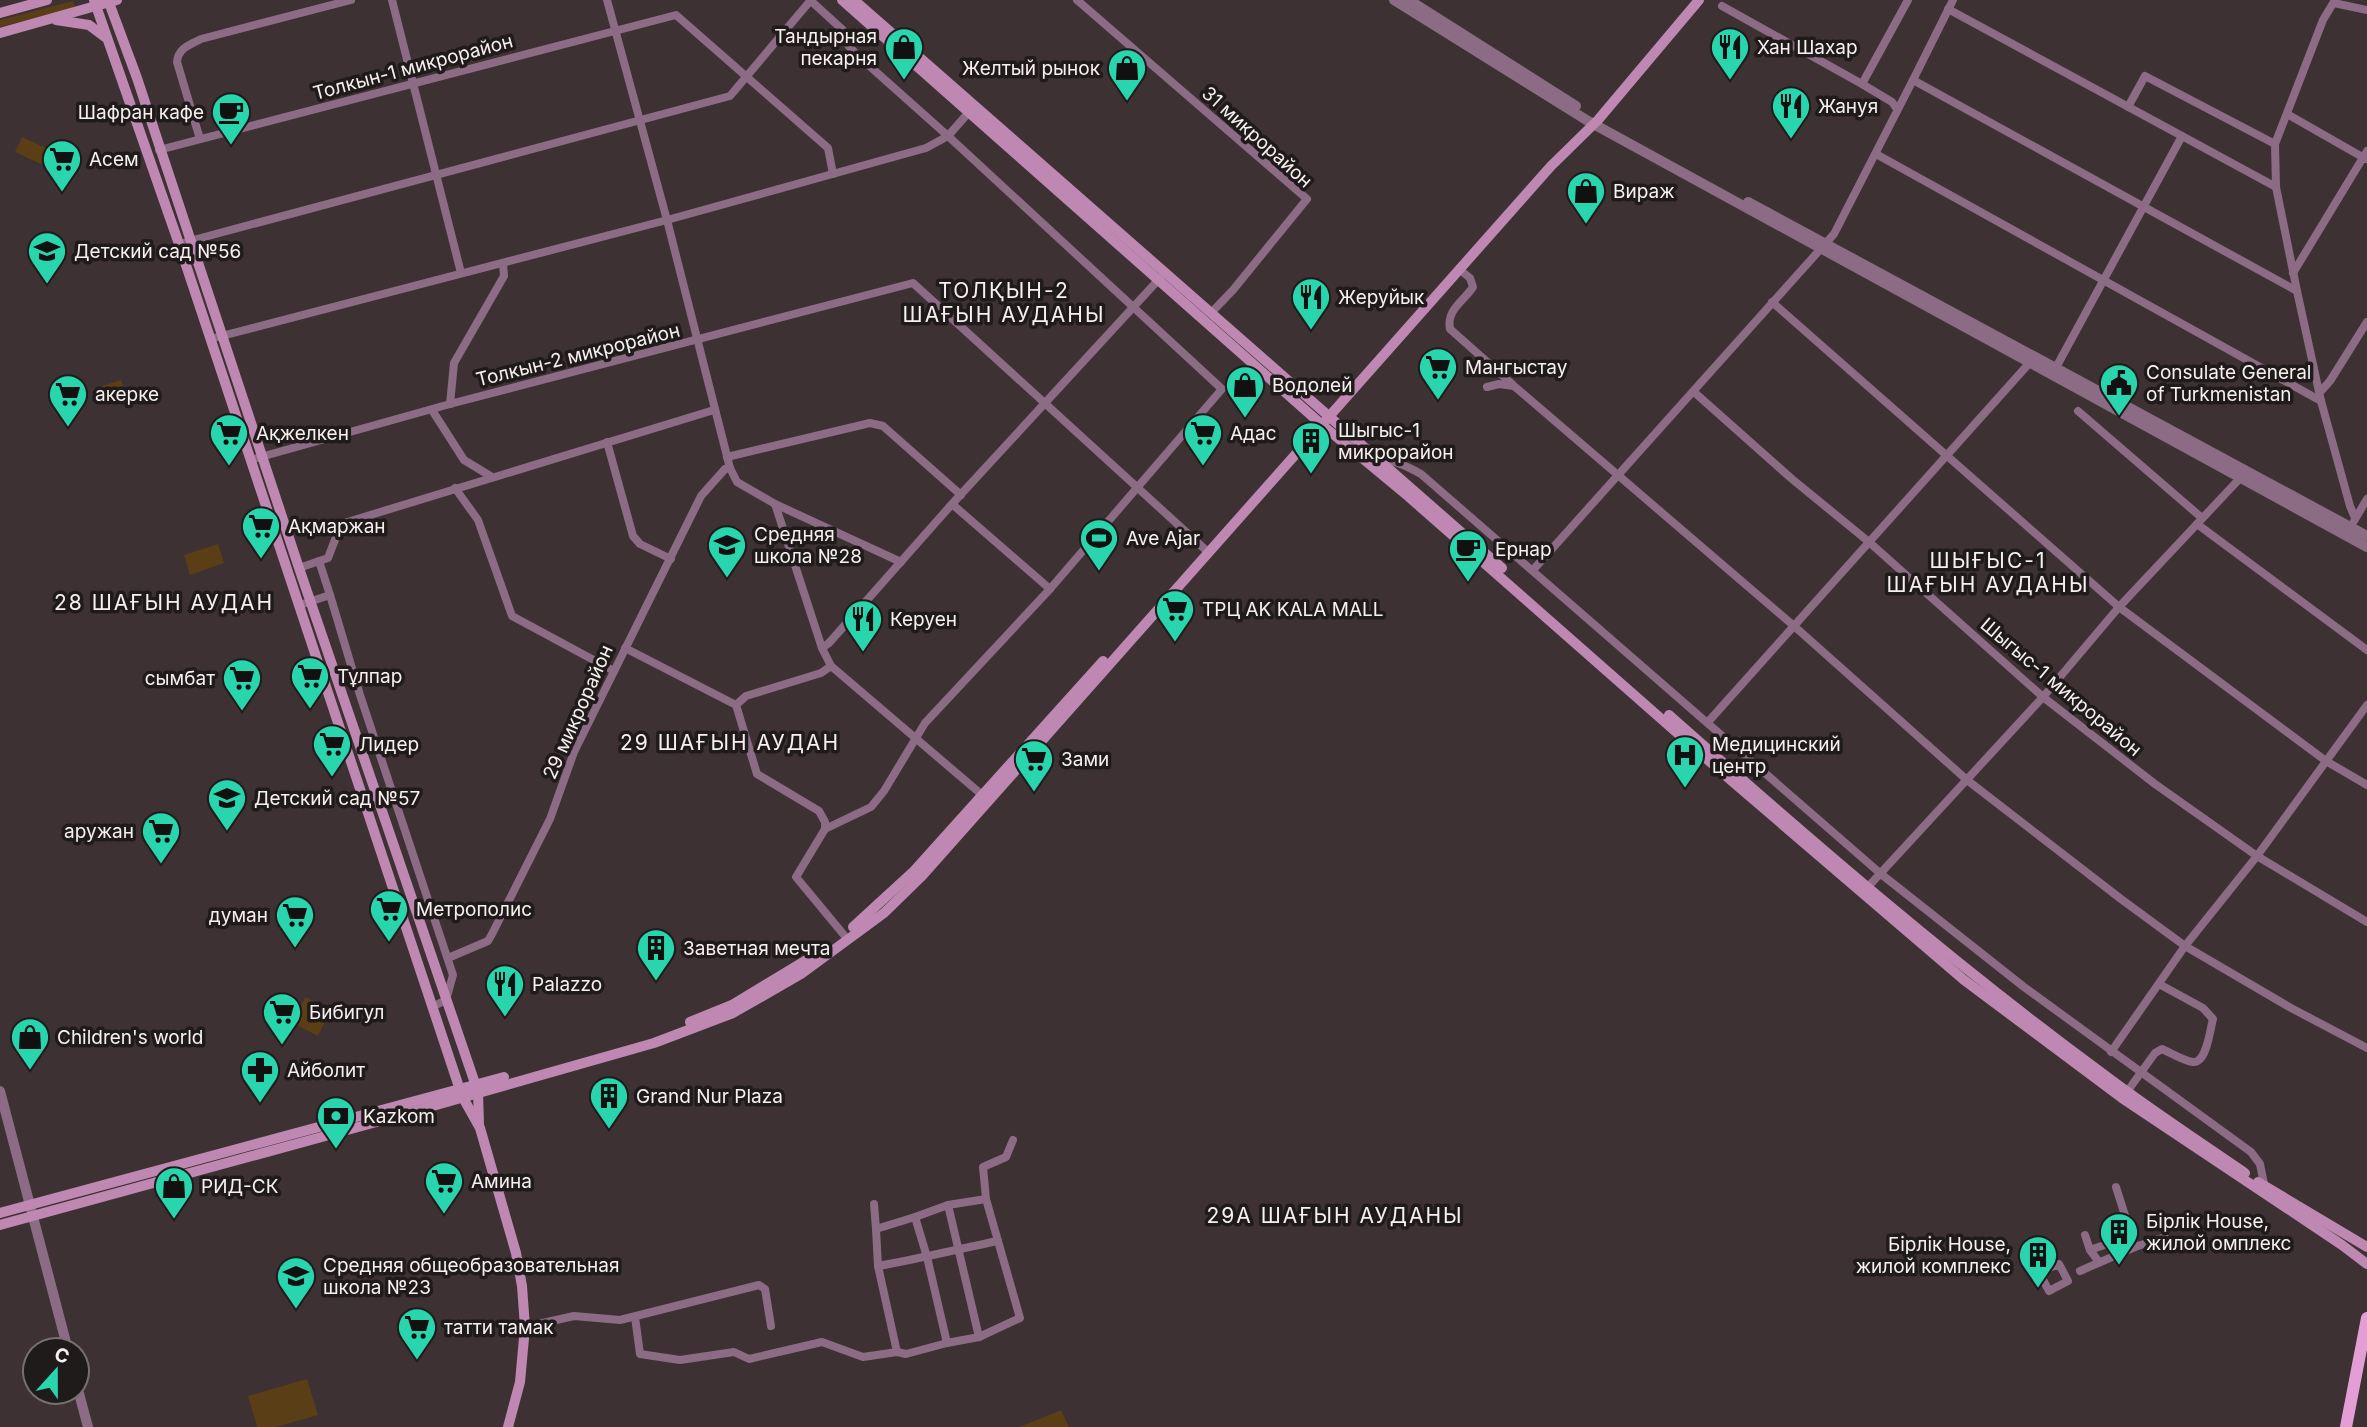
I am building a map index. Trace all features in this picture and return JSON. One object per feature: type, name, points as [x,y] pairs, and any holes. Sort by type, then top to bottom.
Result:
[{"type":"main road","points":[[0,13],[47,0]]},
{"type":"main road","points":[[842,0],[1048,176]]},
{"type":"main road","points":[[854,0],[1048,176],[1619,680],[1993,1003],[2367,1264]]},
{"type":"main road","points":[[0,1213],[619,1050],[732,1005],[846,937],[985,797],[1323,418],[1531,178],[1593,120],[1690,0]]},
{"type":"main road","points":[[1323,418],[1699,0]]},
{"type":"main road","points":[[0,33],[50,20],[95,3],[111,1],[137,78],[185,242],[305,603],[432,1007],[461,1092],[480,1128]]},
{"type":"main road","points":[[95,3],[185,242]]},
{"type":"main road","points":[[50,20],[89,25],[99,30],[109,41]]},
{"type":"main road","points":[[257,458],[299,568],[305,603],[477,1089],[480,1128],[516,1253],[525,1327],[520,1382],[508,1427]]},
{"type":"main road","points":[[0,1225],[461,1092]]},
{"type":"main road","points":[[2265,1191],[2367,1247]]},
{"type":"main road","points":[[2346,1427],[2367,1318]]},
{"type":"street","points":[[200,139],[177,62],[177,55],[182,49],[201,39],[351,0]]},
{"type":"street","points":[[392,0],[461,274]]},
{"type":"street","points":[[607,0],[667,220],[714,410],[730,468],[737,482],[775,504],[901,562]]},
{"type":"street","points":[[185,242],[730,96],[811,0],[844,31],[848,45],[856,54],[1222,389],[1050,589],[925,723],[884,791],[871,807],[825,829]]},
{"type":"street","name":"31 микрорайон","points":[[1077,0],[1307,200],[1233,290],[1208,316]]},
{"type":"street","points":[[1394,0],[1593,120],[1823,247],[2244,474],[2367,536]]},
{"type":"street","points":[[1409,0],[1593,120]]},
{"type":"street","points":[[1862,84],[1908,0]]},
{"type":"street","points":[[1533,570],[1834,234],[1953,0]]},
{"type":"street","points":[[2367,10],[2334,1],[2323,20],[2275,144],[2276,187],[2320,396],[2350,506],[2350,527],[2367,547]]},
{"type":"street","points":[[1722,6],[1862,84],[1892,102],[1898,109]]},
{"type":"street","points":[[1948,9],[2276,187]]},
{"type":"street","name":"Толкын-1 микрорайон","points":[[159,150],[676,15],[746,77]]},
{"type":"street","points":[[2128,107],[2145,76],[2275,144]]},
{"type":"street","points":[[746,77],[828,148],[833,174]]},
{"type":"street","points":[[1913,80],[2297,291]]},
{"type":"street","points":[[216,337],[667,220],[926,148],[948,136],[969,111]]},
{"type":"street","points":[[2287,114],[2366,156],[2293,274]]},
{"type":"street","points":[[2054,370],[2182,136]]},
{"type":"street","points":[[1876,154],[2104,282],[2320,396]]},
{"type":"street","points":[[450,404],[454,363],[504,276],[503,263]]},
{"type":"street","points":[[1459,269],[1470,278],[1473,287],[1451,312],[1450,329],[1794,626],[1967,780],[2185,946],[2291,1009],[2367,1048]]},
{"type":"street","points":[[822,648],[830,643],[952,504],[1162,276]]},
{"type":"street","name":"Толкын-2 микрорайон","points":[[257,458],[450,404],[913,283],[1045,403]]},
{"type":"street","points":[[1772,302],[2119,607],[2326,761],[2367,785]]},
{"type":"street","points":[[2320,396],[2367,322]]},
{"type":"street","points":[[1708,722],[2033,359]]},
{"type":"street","points":[[1487,387],[1499,384],[1514,386]]},
{"type":"street","name":"Шыгыс-1 микрорайон","points":[[1693,392],[1792,480],[1869,542],[2043,697],[2155,784],[2256,856],[2367,922]]},
{"type":"street","points":[[1045,403],[1206,550]]},
{"type":"street","points":[[432,410],[464,460],[492,477]]},
{"type":"street","points":[[299,568],[328,558],[341,524],[714,410]]},
{"type":"street","points":[[2078,411],[2199,521],[2367,650]]},
{"type":"street","points":[[727,457],[870,423],[883,426],[961,495]]},
{"type":"street","points":[[607,442],[633,536],[640,544],[670,559]]},
{"type":"street","points":[[1371,459],[1410,467],[1421,474],[1881,874],[2024,987],[2251,1152],[2260,1164],[2265,1191]]},
{"type":"street","name":"29 микрорайон","points":[[448,958],[488,941],[550,819],[573,752],[701,496],[724,469],[730,468]]},
{"type":"street","points":[[1865,891],[2043,697],[2119,607],[2244,474]]},
{"type":"street","points":[[455,488],[478,520],[512,616],[614,671]]},
{"type":"street","points":[[2350,527],[2367,499]]},
{"type":"street","points":[[775,504],[822,648],[831,666],[985,797]]},
{"type":"street","points":[[952,504],[1050,589]]},
{"type":"street","points":[[319,562],[453,975],[446,1000],[432,1007]]},
{"type":"street","points":[[305,603],[330,594]]},
{"type":"street","points":[[625,648],[736,705],[757,774],[819,811],[825,822],[825,829],[796,877],[846,937]]},
{"type":"street","points":[[736,705],[746,696],[821,673],[831,666]]},
{"type":"street","points":[[2111,1052],[2185,946],[2256,856],[2367,705]]},
{"type":"street","points":[[2124,1094],[2155,1053],[2162,1049],[2192,1062],[2198,1061],[2205,1053],[2213,1019],[2203,1008],[2159,984]]},
{"type":"street","points":[[0,1091],[64,1336]]},
{"type":"street","points":[[635,1317],[640,1354],[680,1360],[734,1352],[749,1359],[822,1342],[860,1357],[897,1352],[906,1354],[979,1337],[1020,1318],[986,1199],[983,1167],[1006,1157],[1013,1140]]},
{"type":"street","points":[[2116,1187],[2134,1247]]},
{"type":"street","points":[[876,1229],[948,1205],[986,1199]]},
{"type":"street","points":[[874,1204],[878,1266],[897,1352]]},
{"type":"street","points":[[948,1205],[979,1337]]},
{"type":"street","points":[[915,1217],[947,1343]]},
{"type":"street","points":[[2085,1235],[2090,1251],[2099,1262]]},
{"type":"street","points":[[2090,1251],[2130,1236]]},
{"type":"street","points":[[2080,1271],[2134,1247],[2165,1237]]},
{"type":"street","points":[[878,1266],[998,1241]]},
{"type":"street","points":[[525,1327],[574,1316],[620,1320],[759,1285],[765,1289],[771,1326]]},
{"type":"street","points":[[82,1406],[88,1427]]},
{"type":"shaded area","points":[[73,1],[75,7],[0,27],[0,20]]},
{"type":"shaded area","points":[[22,137],[48,149],[41,164],[15,152]]},
{"type":"shaded area","points":[[121,380],[126,395],[97,404],[92,389]]},
{"type":"shaded area","points":[[218,544],[224,563],[190,575],[184,555]]},
{"type":"shaded area","points":[[305,997],[331,1009],[318,1036],[293,1023]]},
{"type":"shaded area","points":[[307,1379],[318,1415],[276,1427],[257,1427],[248,1396]]},
{"type":"shaded area","points":[[1061,1410],[1069,1427],[1020,1427]]},
{"type":"place","name":"Тандырная пекарня","points":[[904,81]]},
{"type":"place","name":"Хан Шахар","points":[[1730,81]]},
{"type":"place","name":"Желтый рынок","points":[[1127,102]]},
{"type":"place","name":"Жануя","points":[[1791,140]]},
{"type":"place","name":"Шафран кафе","points":[[231,146]]},
{"type":"place","name":"Асем","points":[[62,193]]},
{"type":"place","name":"Вираж","points":[[1586,225]]},
{"type":"place","name":"Детский сад №56","points":[[47,285]]},
{"type":"place","name":"Жеруйык","points":[[1311,331]]},
{"type":"place","name":"Мангыстау","points":[[1438,401]]},
{"type":"place","name":"Consulate General of Turkmenistan","points":[[2119,417]]},
{"type":"place","name":"Водолей","points":[[1245,419]]},
{"type":"place","name":"акерке","points":[[68,428]]},
{"type":"place","name":"Ақжелкен","points":[[229,467]]},
{"type":"place","name":"Адас","points":[[1203,467]]},
{"type":"place","name":"Шыгыс-1 микрорайон","points":[[1311,475]]},
{"type":"place","name":"Ақмаржан","points":[[261,560]]},
{"type":"place","name":"Ave Ajar","points":[[1099,572]]},
{"type":"place","name":"Средняя школа №28","points":[[727,579]]},
{"type":"place","name":"Ернар","points":[[1468,583]]},
{"type":"place","name":"ТРЦ AK KALA MALL","points":[[1175,643]]},
{"type":"place","name":"Керуен","points":[[863,653]]},
{"type":"place","name":"Тұлпар","points":[[310,710]]},
{"type":"place","name":"сымбат","points":[[242,712]]},
{"type":"place","name":"Лидер","points":[[332,778]]},
{"type":"place","name":"Медицинский центр","points":[[1685,789]]},
{"type":"place","name":"Зами","points":[[1034,793]]},
{"type":"place","name":"Детский сад №57","points":[[227,832]]},
{"type":"place","name":"аружан","points":[[161,865]]},
{"type":"place","name":"Метрополис","points":[[389,943]]},
{"type":"place","name":"думан","points":[[295,949]]},
{"type":"place","name":"Заветная мечта","points":[[656,982]]},
{"type":"place","name":"Palazzo","points":[[505,1018]]},
{"type":"place","name":"Бибигул","points":[[282,1046]]},
{"type":"place","name":"Children's world","points":[[30,1071]]},
{"type":"place","name":"Айболит","points":[[260,1104]]},
{"type":"place","name":"Grand Nur Plaza","points":[[609,1130]]},
{"type":"place","name":"Kazkom","points":[[336,1150]]},
{"type":"place","name":"Амина","points":[[444,1215]]},
{"type":"place","name":"РИД-СК","points":[[174,1220]]},
{"type":"place","name":"Бірлік House, жилой омплекс","points":[[2119,1266]]},
{"type":"place","name":"Бірлік House, жилой комплекс","points":[[2038,1289]]},
{"type":"place","name":"Средняя общеобразовательная школа №23","points":[[296,1310]]},
{"type":"place","name":"татти тамак","points":[[417,1361]]},
{"type":"district","name":"ТОЛҚЫН-2 ШАҒЫН АУДАНЫ","points":[[1004,302]]},
{"type":"district","name":"ШЫҒЫС-1 ШАҒЫН АУДАНЫ","points":[[1988,572]]},
{"type":"district","name":"28 ШАҒЫН АУДАН","points":[[164,602]]},
{"type":"district","name":"29 ШАҒЫН АУДАН","points":[[730,742]]},
{"type":"district","name":"29А ШАҒЫН АУДАНЫ","points":[[1335,1215]]}]
